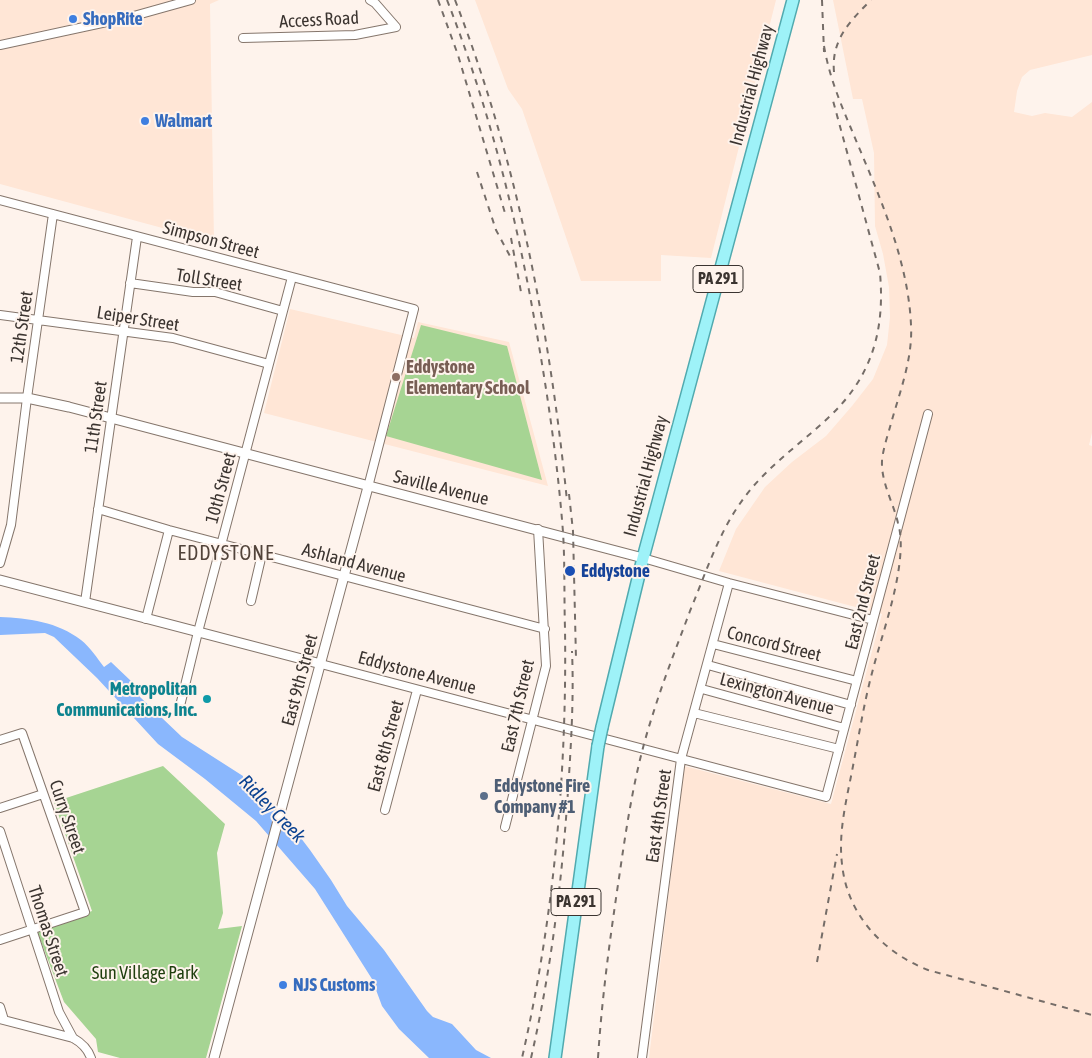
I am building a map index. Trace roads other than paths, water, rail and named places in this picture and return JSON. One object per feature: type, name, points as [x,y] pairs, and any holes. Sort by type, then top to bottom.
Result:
[{"type":"main road","name":"Industrial Highway","points":[[555,1058],[602,727],[643,558],[793,0]]},
{"type":"street","points":[[0,45],[130,18],[191,0]]},
{"type":"street","name":"Access Road","points":[[244,38],[355,35],[396,28],[375,3],[370,0]]},
{"type":"street","name":"Simpson Street","points":[[0,200],[414,310]]},
{"type":"street","name":"12th Street","points":[[0,563],[11,525],[53,214]]},
{"type":"street","name":"11th Street","points":[[85,602],[137,237]]},
{"type":"street","name":"10th Street","points":[[180,706],[292,277]]},
{"type":"street","name":"Toll Street","points":[[130,283],[193,292],[215,292],[283,311]]},
{"type":"street","name":"East 9th Street","points":[[214,1058],[322,664],[414,310]]},
{"type":"street","name":"Leiper Street","points":[[0,315],[173,338],[269,364]]},
{"type":"street","name":"Saville Avenue","points":[[0,398],[27,398],[110,419],[368,487],[538,529],[729,583],[873,620]]},
{"type":"street","name":"East 2nd Street","points":[[826,797],[928,414]]},
{"type":"street","name":"Ashland Avenue","points":[[98,509],[169,530],[344,575],[385,588],[545,629]]},
{"type":"street","name":"East 7th Street","points":[[504,827],[546,666],[538,529]]},
{"type":"street","points":[[146,619],[169,530]]},
{"type":"street","points":[[251,601],[262,554]]},
{"type":"street","name":"Eddystone Avenue","points":[[0,580],[826,797]]},
{"type":"street","name":"East 4th Street","points":[[642,1058],[681,759],[702,689],[729,583]]},
{"type":"street","name":"Concord Street","points":[[713,644],[857,681]]},
{"type":"street","points":[[708,665],[851,705]]},
{"type":"street","name":"Lexington Avenue","points":[[702,689],[844,728]]},
{"type":"street","name":"East 8th Street","points":[[385,810],[417,690]]},
{"type":"street","points":[[694,713],[839,749]]},
{"type":"street","name":"Curry Street","points":[[0,740],[22,733],[85,912],[32,929]]},
{"type":"street","points":[[0,808],[43,794]]},
{"type":"street","name":"Thomas Street","points":[[0,831],[59,1012],[73,1038]]},
{"type":"street","points":[[0,940],[32,929]]},
{"type":"street","points":[[0,1006],[2,1019],[73,1038],[87,1049],[92,1058]]},
{"type":"water","name":"Ridley Creek","points":[[0,617],[42,622],[72,634],[87,646],[104,667],[111,662],[131,681],[140,697],[182,737],[243,776],[243,779],[250,781],[257,794],[288,821],[331,880],[347,906],[384,950],[427,1011],[433,1017],[452,1024],[476,1050],[491,1058],[429,1058],[399,1029],[382,1006],[372,979],[315,889],[256,821],[205,779],[158,744],[97,678],[54,637],[45,633],[0,635]]},
{"type":"railway","points":[[438,0],[458,55],[505,213]]},
{"type":"railway","points":[[447,0],[485,111],[515,225],[546,387],[563,532],[565,683],[561,791],[550,898],[533,1005],[522,1058]]},
{"type":"railway","points":[[455,0],[477,60],[496,122],[528,247],[551,374],[567,501]]},
{"type":"railway","points":[[822,0],[824,52]]},
{"type":"railway","points":[[834,72],[834,61],[839,41],[849,24],[871,0]]},
{"type":"railway","points":[[824,46],[838,97],[880,198],[897,248],[909,299],[911,325],[908,364],[885,444],[882,461],[885,484],[899,528],[900,561],[894,594],[872,673],[846,802],[841,839],[845,882],[859,915],[870,929],[882,942],[911,962],[928,970],[1092,1015]]},
{"type":"railway","points":[[598,1058],[612,923],[636,776],[656,704],[690,611],[718,543],[739,505],[748,492],[770,469],[828,418],[843,402],[865,369],[877,334],[881,294],[880,273],[832,97]]},
{"type":"railway","points":[[477,172],[496,230],[511,258]]},
{"type":"railway","points":[[511,238],[521,292]]},
{"type":"railway","points":[[569,494],[573,531],[576,659]]},
{"type":"railway","points":[[531,1058],[550,959],[562,858],[571,739],[572,651]]},
{"type":"railway","points":[[817,962],[837,854]]},
{"type":"place","name":"ShopRite","points":[[73,19]]},
{"type":"place","name":"Walmart","points":[[145,121]]},
{"type":"place","name":"Eddystone Elementary School","points":[[396,377]]},
{"type":"place","name":"Eddystone","points":[[570,571]]},
{"type":"place","name":"Metropolitan Communications, Inc.","points":[[207,699]]},
{"type":"place","name":"Eddystone Fire Company #1","points":[[484,796]]},
{"type":"place","name":"NJS Customs","points":[[283,985]]},
{"type":"district","name":"EDDYSTONE","points":[[226,554]]},
{"type":"park label","name":"Sun Village Park","points":[[145,973]]}]
